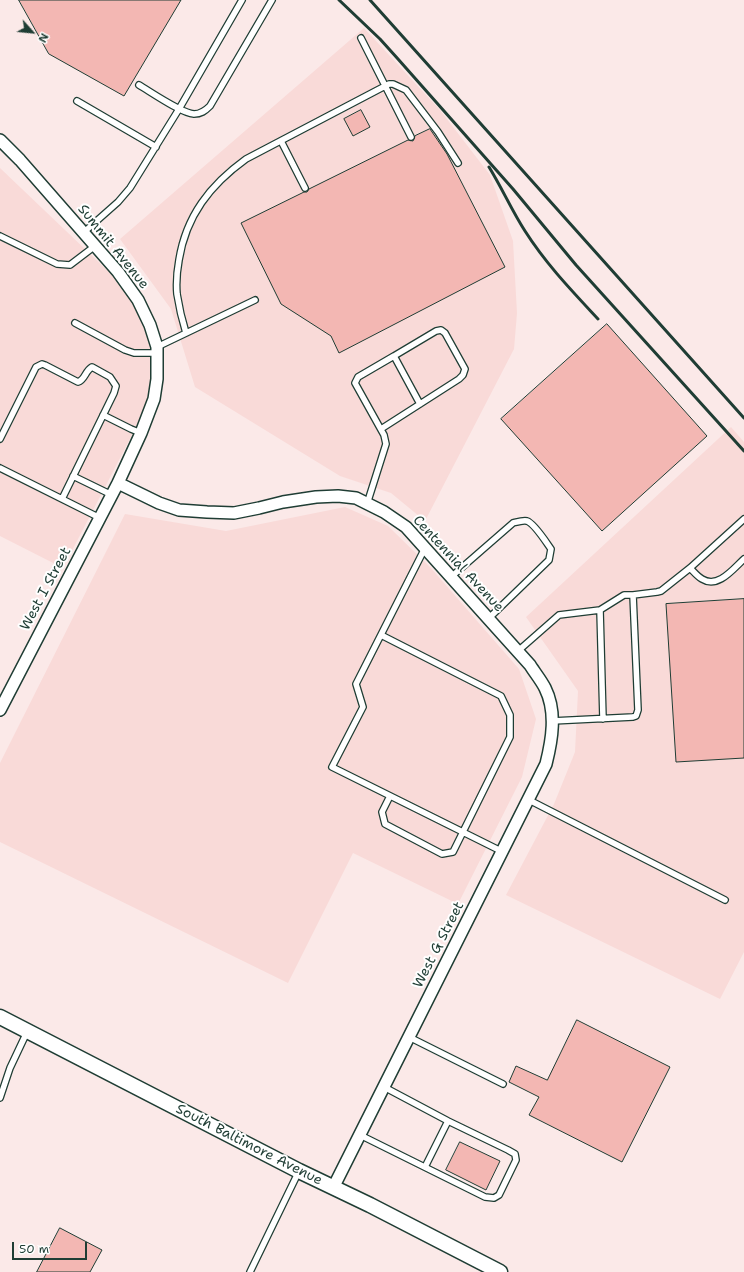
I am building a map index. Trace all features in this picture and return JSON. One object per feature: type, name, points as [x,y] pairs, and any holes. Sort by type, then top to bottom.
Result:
[{"type":"street","name":"Summit Avenue","points":[[0,140],[20,160],[118,272],[138,300],[150,325],[157,350],[157,379],[154,399],[141,433],[118,483]]},
{"type":"street","name":"Centennial Avenue","points":[[118,483],[159,503],[179,510],[234,513],[283,502],[316,497],[338,496],[356,498],[384,512],[406,527],[530,665],[546,689],[552,710]]},
{"type":"street","name":"West I Street","points":[[0,710],[118,483]]},
{"type":"street","name":"West G Street","points":[[333,1188],[546,764],[552,741],[552,710]]},
{"type":"street","name":"South Baltimore Avenue","points":[[0,1017],[299,1171],[370,1205],[500,1272]]},
{"type":"lane","points":[[83,233],[118,202],[130,188],[180,109],[242,0]]},
{"type":"lane","points":[[139,84],[187,113],[199,114],[205,111],[210,106],[272,0]]},
{"type":"lane","points":[[361,38],[411,137]]},
{"type":"lane","points":[[186,333],[177,293],[177,279],[180,250],[186,229],[197,209],[212,188],[230,171],[246,159],[385,86],[393,84],[406,90],[438,132],[458,163]]},
{"type":"lane","points":[[77,101],[156,147]]},
{"type":"lane","points":[[281,141],[305,188]]},
{"type":"lane","points":[[0,236],[64,266],[70,266],[95,246]]},
{"type":"lane","points":[[75,323],[125,350],[134,353],[157,350],[186,333],[255,300]]},
{"type":"lane","points":[[367,504],[386,444],[381,429],[355,383],[358,377],[436,331],[441,330],[445,334],[465,368],[463,375],[381,429]]},
{"type":"lane","points":[[394,356],[420,404]]},
{"type":"lane","points":[[0,439],[36,367],[42,364],[78,382],[81,381],[88,370],[92,367],[110,377],[114,382],[115,389],[62,499]]},
{"type":"lane","points":[[103,415],[131,430],[141,433]]},
{"type":"lane","points":[[0,468],[100,518]]},
{"type":"lane","points":[[73,476],[112,495]]},
{"type":"lane","points":[[518,651],[559,615],[600,610],[624,595],[661,591],[690,568],[744,520]]},
{"type":"lane","points":[[451,577],[514,523],[519,521],[527,521],[532,525],[551,549],[549,560],[488,619]]},
{"type":"lane","points":[[425,548],[356,684],[363,707],[332,767],[503,852]]},
{"type":"lane","points":[[690,568],[704,580],[716,582],[721,580],[744,559]]},
{"type":"lane","points":[[552,722],[636,716],[638,710],[633,595]]},
{"type":"lane","points":[[600,610],[604,719]]},
{"type":"lane","points":[[381,635],[501,696],[510,715],[510,737],[453,852],[442,854],[385,824],[382,812],[390,796]]},
{"type":"lane","points":[[529,800],[725,900]]},
{"type":"lane","points":[[0,1098],[10,1068],[27,1031]]},
{"type":"lane","points":[[409,1037],[504,1084]]},
{"type":"lane","points":[[360,1135],[485,1197],[494,1198],[499,1195],[516,1160],[515,1154],[384,1087]]},
{"type":"lane","points":[[424,1167],[448,1121]]},
{"type":"lane","points":[[250,1272],[299,1171]]},
{"type":"shaded area","points":[[364,28],[440,110],[490,175],[513,241],[517,313],[514,349],[425,521],[391,493],[340,476],[195,387],[171,309],[120,239]]},
{"type":"shaded area","points":[[0,168],[130,292],[155,357],[145,410],[63,568],[0,536]]},
{"type":"shaded area","points":[[731,427],[744,442],[744,952],[720,999],[506,895],[554,804],[575,752],[578,691],[526,617]]},
{"type":"shaded area","points":[[345,507],[388,526],[430,567],[519,669],[536,719],[522,777],[458,904],[353,853],[288,983],[0,842],[0,763],[125,514],[226,531]]},
{"type":"building","points":[[19,0],[181,0],[124,96],[49,54]]},
{"type":"building","points":[[361,110],[370,127],[353,136],[344,119]]},
{"type":"building","points":[[430,129],[447,154],[505,267],[339,353],[331,336],[281,304],[241,223],[304,192],[307,192],[309,189],[408,140],[413,141],[415,136]]},
{"type":"building","points":[[607,324],[707,436],[602,531],[501,419]]},
{"type":"building","points":[[744,599],[744,758],[676,762],[666,604]]},
{"type":"building","points":[[577,1020],[670,1067],[622,1162],[529,1115],[539,1097],[509,1082],[516,1066],[547,1080]]},
{"type":"building","points":[[460,1142],[500,1161],[486,1190],[446,1170]]},
{"type":"building","points":[[60,1228],[102,1250],[90,1272],[37,1272]]},
{"type":"railway","points":[[339,0],[380,39],[398,59],[513,189],[576,265],[744,451]]},
{"type":"railway","points":[[370,0],[744,418]]},
{"type":"railway","points":[[489,167],[520,223],[533,243],[560,277],[598,319]]}]
